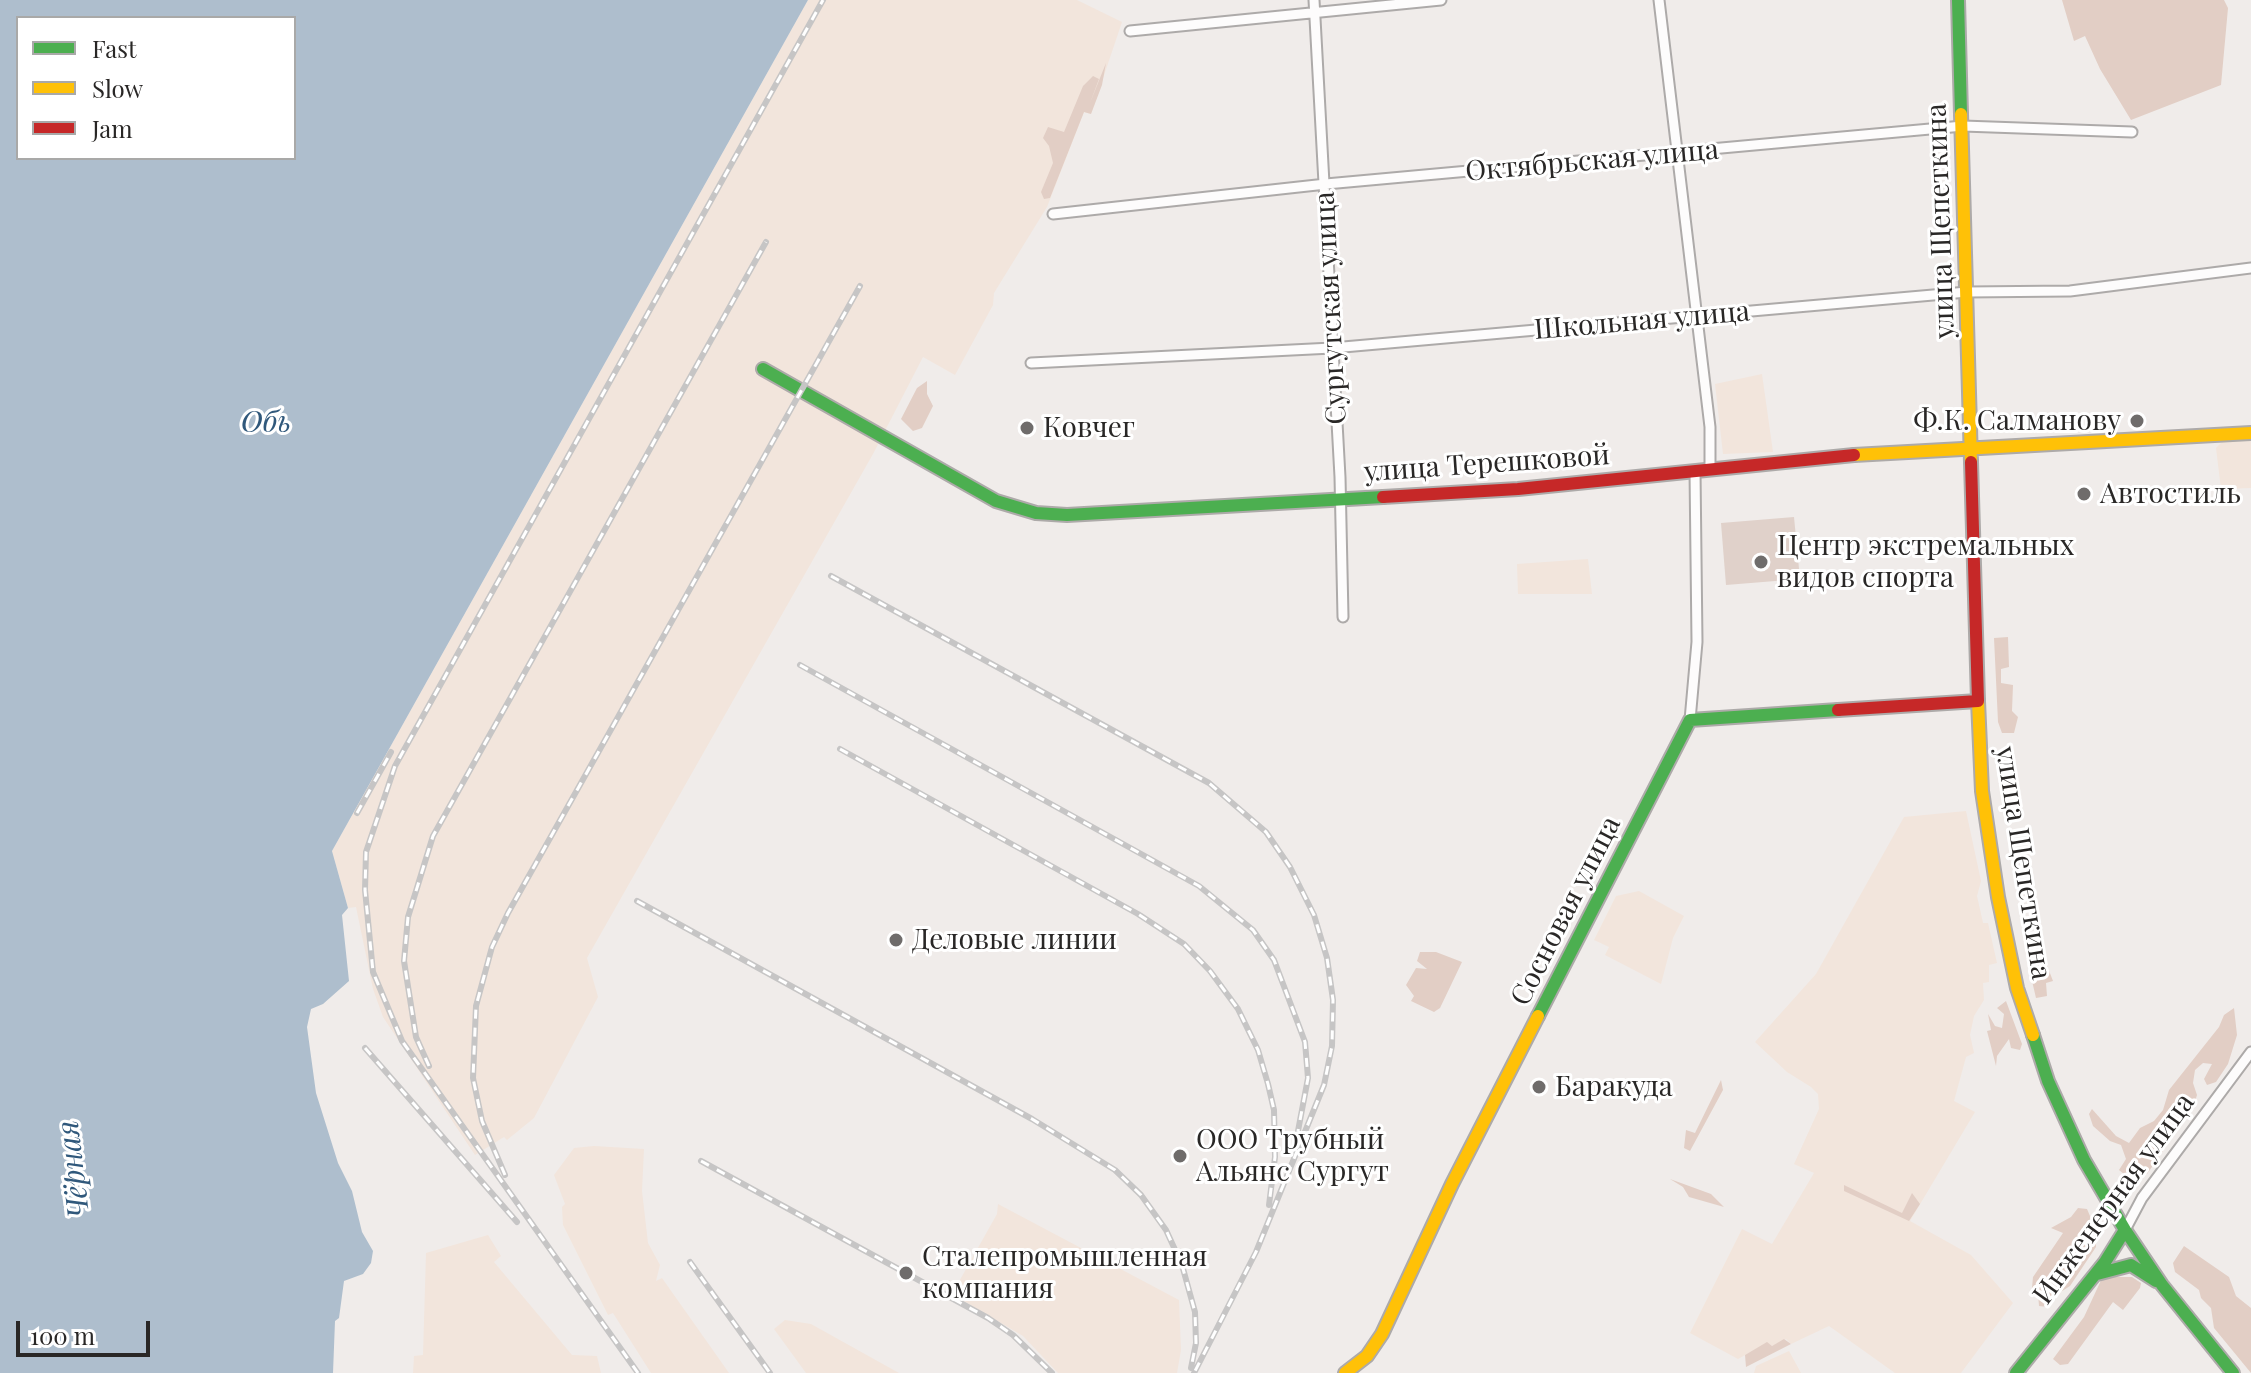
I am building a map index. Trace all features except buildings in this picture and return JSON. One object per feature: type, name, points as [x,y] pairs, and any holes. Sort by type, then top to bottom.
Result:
[{"type":"main road","name":"улица Щепеткина","points":[[1958,0],[1982,791],[1998,897],[2017,988],[2061,1113],[2125,1230],[2162,1285],[2233,1373]]},
{"type":"main road","name":"улица Терешковой","points":[[763,369],[996,501],[1036,513],[1067,515],[1518,489],[1710,469],[1972,449],[2251,433]]},
{"type":"main road","points":[[1690,720],[1978,701]]},
{"type":"main road","name":"Сосновая улица","points":[[1345,1373],[1367,1356],[1382,1334],[1456,1174],[1690,720]]},
{"type":"main road","name":"Инженерная улица","points":[[2016,1373],[2094,1275],[2125,1230]]},
{"type":"main road","points":[[2094,1275],[2131,1265],[2162,1285]]},
{"type":"street","name":"Сургутская улица","points":[[1314,0],[1326,184],[1343,617]]},
{"type":"street","points":[[1130,31],[1441,0]]},
{"type":"street","points":[[1659,0],[1710,427],[1710,469]]},
{"type":"street","name":"Октябрьская улица","points":[[1053,214],[1326,184],[1963,126],[2132,132]]},
{"type":"street","name":"Школьная улица","points":[[1031,363],[1332,348],[1967,292],[2070,291],[2251,268]]},
{"type":"street","points":[[1690,720],[1697,642],[1695,471]]},
{"type":"street","name":"Инженерная улица","points":[[2125,1230],[2142,1198],[2251,1052]]},
{"type":"shaded area","points":[[808,0],[1077,0],[1122,22],[1091,114],[1084,112],[1047,207],[994,293],[993,305],[955,375],[923,357],[873,454],[587,958],[598,997],[534,1118],[507,1140],[504,1137],[475,1155],[383,1017],[373,989],[356,907],[348,908],[332,851]]},
{"type":"shaded area","points":[[2062,0],[2224,0],[2228,8],[2221,85],[2131,120],[2100,69],[2085,36],[2074,41]]},
{"type":"shaded area","points":[[1106,63],[1091,114],[1084,112],[1050,198],[1044,199],[1041,192],[1053,163],[1049,146],[1043,138],[1048,127],[1064,132],[1083,86],[1093,76],[1099,79],[1090,103]]},
{"type":"shaded area","points":[[1762,374],[1773,452],[1723,454],[1715,384]]},
{"type":"shaded area","points":[[927,381],[927,394],[933,406],[922,428],[913,431],[901,419],[917,388]]},
{"type":"shaded area","points":[[2251,440],[2251,488],[2221,489],[2216,448],[2223,441]]},
{"type":"shaded area","name":"Центр экстремальных видов спорта","points":[[1794,517],[1800,579],[1726,585],[1721,523]]},
{"type":"shaded area","points":[[1588,559],[1592,594],[1518,594],[1517,564]]},
{"type":"shaded area","points":[[2008,637],[2009,667],[2001,669],[2001,683],[2013,685],[2012,711],[2018,717],[2014,733],[2002,733],[1998,722],[1994,638]]},
{"type":"shaded area","points":[[1966,811],[1981,881],[1977,896],[1983,923],[1988,923],[1997,963],[1989,965],[1989,982],[1983,983],[1984,1000],[1974,1016],[1970,1035],[1974,1053],[1966,1057],[1954,1101],[1975,1112],[1910,1221],[1971,1255],[2013,1303],[1961,1373],[1895,1373],[1829,1326],[1791,1344],[1786,1339],[1772,1346],[1767,1343],[1738,1359],[1690,1333],[1742,1229],[1772,1244],[1814,1173],[1794,1164],[1819,1109],[1818,1094],[1787,1072],[1755,1042],[1816,974],[1904,817]]},
{"type":"shaded area","points":[[1639,891],[1684,916],[1673,938],[1661,984],[1605,955],[1609,947],[1594,940],[1616,896]]},
{"type":"shaded area","points":[[2038,942],[2053,981],[2046,983],[2047,996],[2036,998],[2025,951]]},
{"type":"shaded area","points":[[1420,952],[1436,952],[1462,962],[1440,1008],[1434,1012],[1411,1001],[1414,996],[1406,985],[1416,968],[1427,969],[1417,961]]},
{"type":"shaded area","points":[[2006,1001],[2022,1044],[2020,1050],[2011,1048],[2009,1039],[1997,1056],[1996,1066],[1987,1031],[1991,1030],[1988,1014],[1995,1026],[2002,1028],[2004,1014],[1997,1008]]},
{"type":"shaded area","points":[[2234,1008],[2237,1035],[2228,1064],[2216,1082],[2207,1085],[2204,1079],[2212,1064],[2203,1063],[2195,1070],[2193,1083],[2197,1095],[2193,1108],[2147,1174],[2136,1170],[2130,1179],[2119,1170],[2126,1159],[2121,1145],[2110,1141],[2093,1126],[2089,1114],[2092,1109],[2116,1136],[2129,1143],[2140,1128],[2154,1121],[2163,1110],[2169,1090],[2219,1027],[2224,1015]]},
{"type":"shaded area","points":[[1721,1080],[1723,1090],[1690,1151],[1684,1148],[1686,1130],[1695,1133]]},
{"type":"shaded area","points":[[574,1148],[644,1149],[642,1191],[648,1243],[660,1265],[656,1281],[662,1278],[729,1373],[651,1373],[613,1313],[608,1315],[563,1225],[562,1207],[565,1204],[554,1175]]},
{"type":"shaded area","points":[[1670,1179],[1711,1194],[1724,1207],[1689,1197],[1683,1187]]},
{"type":"shaded area","points":[[1844,1185],[1902,1213],[1912,1193],[1920,1204],[1909,1221],[1844,1191]]},
{"type":"shaded area","points":[[998,1204],[1179,1300],[1181,1350],[1177,1373],[1058,1373],[1023,1336],[952,1294],[997,1214]]},
{"type":"shaded area","points":[[2078,1208],[2087,1209],[2096,1230],[2096,1247],[2070,1286],[2056,1295],[2048,1307],[2039,1306],[2038,1293],[2032,1288],[2033,1277],[2063,1233],[2051,1228],[2071,1217]]},
{"type":"shaded area","points":[[488,1235],[501,1256],[494,1262],[572,1355],[597,1356],[601,1373],[413,1373],[414,1356],[423,1355],[426,1253]]},
{"type":"shaded area","points":[[2184,1246],[2229,1277],[2236,1296],[2251,1308],[2251,1373],[2214,1328],[2211,1308],[2201,1298],[2199,1290],[2175,1272],[2173,1263]]},
{"type":"shaded area","points":[[2113,1272],[2115,1277],[2132,1277],[2141,1283],[2140,1288],[2123,1310],[2113,1302],[2068,1364],[2060,1365],[2053,1359],[2084,1317],[2103,1276]]},
{"type":"shaded area","points":[[785,1320],[811,1324],[899,1373],[806,1373],[774,1329]]},
{"type":"shaded area","points":[[1784,1339],[1791,1344],[1746,1367],[1745,1355],[1767,1342],[1772,1346]]},
{"type":"shaded area","points":[[1789,1351],[1801,1373],[1754,1373],[1756,1366]]},
{"type":"water","name":"Обь","points":[[0,0],[808,0],[332,851],[348,908],[342,915],[349,981],[323,1004],[311,1009],[307,1027],[316,1093],[338,1163],[352,1191],[362,1232],[373,1251],[371,1263],[363,1274],[344,1281],[339,1318],[335,1321],[333,1373],[0,1373]]},
{"type":"railway","points":[[638,1373],[402,1041],[373,972],[365,890],[366,852],[395,766],[823,0]]},
{"type":"railway","points":[[429,1066],[416,1037],[404,961],[408,917],[433,836],[766,242]]},
{"type":"railway","points":[[505,1175],[482,1121],[473,1078],[476,1006],[492,947],[508,913],[860,286]]},
{"type":"railway","points":[[831,576],[1209,783],[1266,832],[1290,867],[1314,915],[1327,958],[1333,1000],[1332,1046],[1324,1085],[1256,1252],[1194,1373]]},
{"type":"railway","points":[[800,665],[1199,886],[1253,930],[1274,960],[1305,1042],[1308,1078],[1298,1131]]},
{"type":"railway","points":[[840,749],[1138,914],[1184,944],[1210,971],[1238,1009],[1258,1050],[1268,1084],[1274,1110],[1275,1157],[1269,1205]]},
{"type":"railway","points":[[357,813],[391,752]]},
{"type":"railway","points":[[637,901],[1032,1119],[1115,1170],[1141,1195],[1166,1230],[1182,1265],[1195,1312],[1196,1343],[1191,1368]]},
{"type":"railway","points":[[365,1048],[517,1222]]},
{"type":"railway","points":[[701,1161],[988,1318],[1013,1335],[1052,1373]]},
{"type":"railway","points":[[690,1262],[770,1373]]},
{"type":"traffic: fast","points":[[1958,0],[1961,114]]},
{"type":"traffic: fast","points":[[763,369],[996,501],[1036,513],[1067,515],[1383,497]]},
{"type":"traffic: fast","points":[[1538,1016],[1690,720],[1838,710]]},
{"type":"traffic: fast","points":[[2033,1035],[2048,1081],[2084,1160],[2125,1230],[2162,1285],[2233,1373]]},
{"type":"traffic: fast","points":[[2016,1373],[2105,1262],[2125,1230]]},
{"type":"traffic: fast","points":[[2097,1274],[2131,1265],[2156,1281]]},
{"type":"traffic: slow","points":[[1961,114],[1971,462]]},
{"type":"traffic: slow","points":[[1854,455],[2251,433]]},
{"type":"traffic: slow","points":[[1978,701],[1982,791],[1998,897],[2017,988],[2033,1035]]},
{"type":"traffic: slow","points":[[1345,1373],[1367,1356],[1382,1334],[1452,1184],[1538,1016]]},
{"type":"traffic: jam","points":[[1383,497],[1518,489],[1854,455]]},
{"type":"traffic: jam","points":[[1838,710],[1978,701],[1971,462]]},
{"type":"place","name":"Ф.К. Салманову","points":[[2137,421]]},
{"type":"place","name":"Ковчег","points":[[1027,428]]},
{"type":"place","name":"Автостиль","points":[[2084,494]]},
{"type":"place","name":"Центр экстремальных видов спорта","points":[[1761,562]]},
{"type":"place","name":"Деловые линии","points":[[896,940]]},
{"type":"place","name":"Баракуда","points":[[1539,1087]]},
{"type":"place","name":"ООО Трубный Альянс Сургут","points":[[1180,1156]]},
{"type":"place","name":"Сталепромышленная компания","points":[[906,1273]]},
{"type":"water label","name":"Чёрная","points":[[74,1169]]}]
